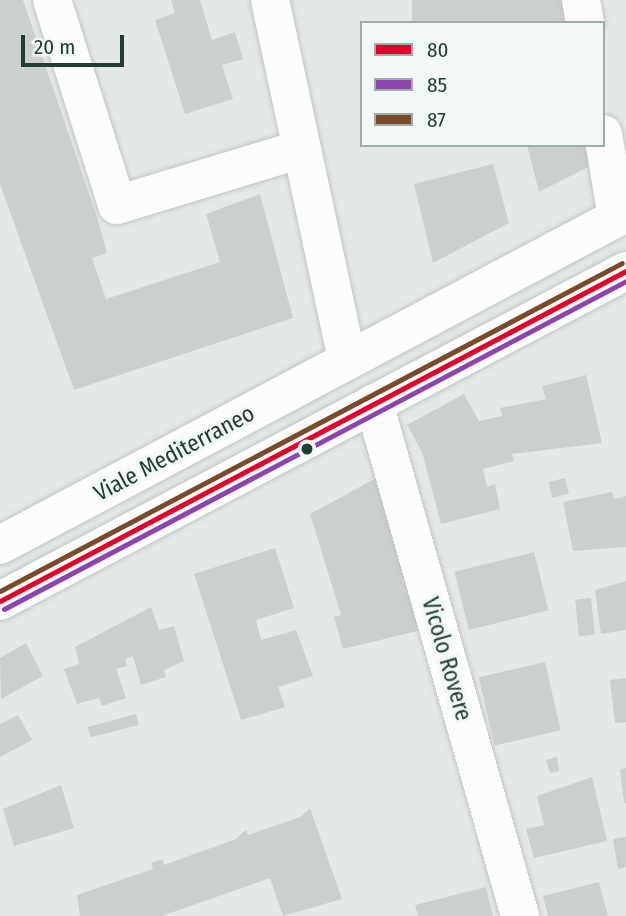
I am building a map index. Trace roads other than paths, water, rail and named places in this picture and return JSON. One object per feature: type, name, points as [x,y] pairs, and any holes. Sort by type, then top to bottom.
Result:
[{"type":"street","points":[[52,0],[117,205],[301,149]]},
{"type":"street","points":[[270,0],[347,360]]},
{"type":"street","points":[[581,0],[584,21]]},
{"type":"street","points":[[605,143],[622,216]]},
{"type":"street","name":"Viale Mediterraneo","points":[[0,545],[622,216]]},
{"type":"street","points":[[0,601],[626,272]]},
{"type":"street","name":"Vicolo Rovere","points":[[373,403],[520,916]]}]
